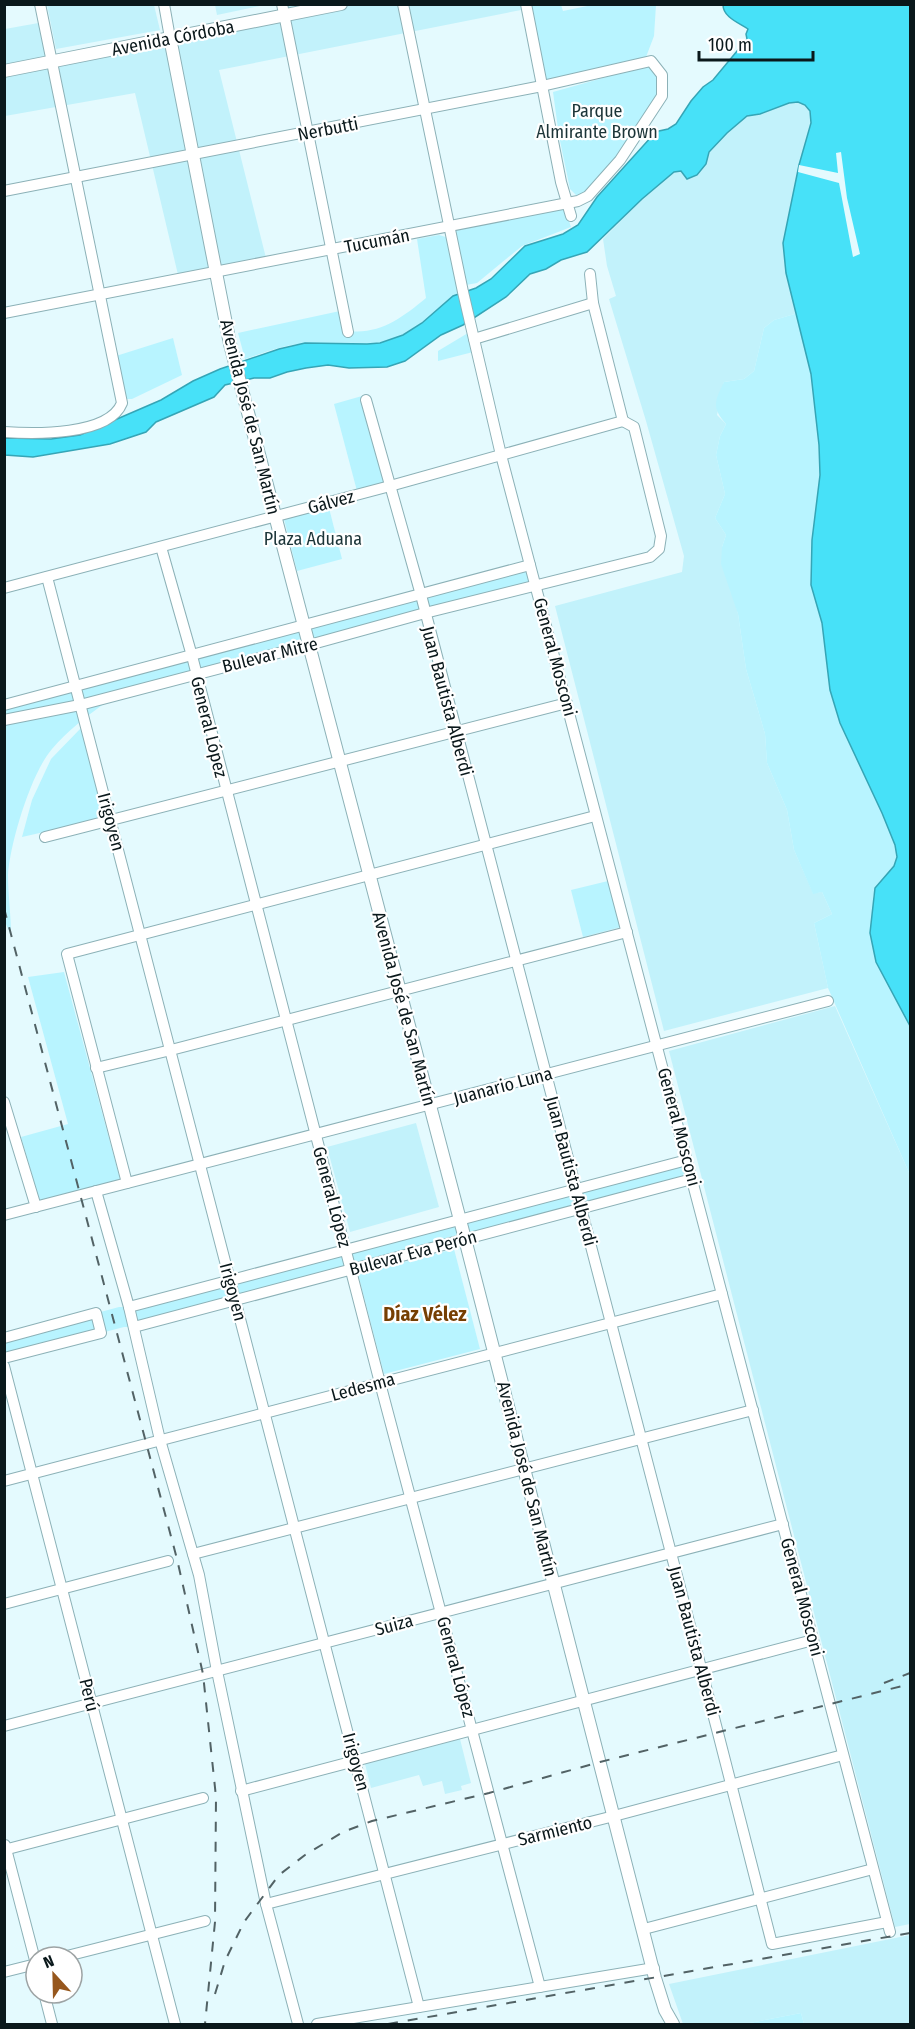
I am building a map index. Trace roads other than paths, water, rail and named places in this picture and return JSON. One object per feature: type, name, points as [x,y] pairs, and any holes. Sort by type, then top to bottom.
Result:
[{"type":"main road","name":"Avenida Córdoba","points":[[4,71],[170,38],[283,10],[341,4]]},
{"type":"main road","name":"Avenida José de San Martín","points":[[170,38],[194,155],[214,273],[230,344],[495,1353],[665,2010],[665,2025]]},
{"type":"main road","name":"Avenida José de San Martín","points":[[665,2010],[674,2025]]},
{"type":"street","points":[[5,431],[44,433],[81,428],[116,413],[122,403],[40,4]]},
{"type":"street","name":"Avenida José de San Martín","points":[[164,4],[170,38]]},
{"type":"street","name":"General Mosconi","points":[[403,4],[463,292],[501,456],[888,1927],[772,1944]]},
{"type":"street","points":[[526,4],[566,203],[571,216]]},
{"type":"street","points":[[283,10],[348,333]]},
{"type":"street","name":"Nerbutti","points":[[4,191],[424,110],[651,61]]},
{"type":"street","name":"Tucumán","points":[[4,313],[578,201],[588,196],[621,160],[663,96],[662,75],[651,61]]},
{"type":"street","points":[[590,274],[593,303],[623,421]]},
{"type":"street","points":[[474,339],[593,303]]},
{"type":"street","name":"Juan Bautista Alberdi","points":[[366,400],[421,595],[772,1944]]},
{"type":"street","name":"Gálvez","points":[[4,588],[390,486],[623,421]]},
{"type":"street","name":"Bulevar Mitre","points":[[4,720],[80,705],[425,613],[650,557],[658,549],[661,536],[634,427],[623,421]]},
{"type":"street","name":"General López","points":[[161,547],[192,656],[380,1383],[540,1987]]},
{"type":"street","name":"Bulevar Mitre","points":[[4,705],[530,565]]},
{"type":"street","name":"Irigoyen","points":[[47,577],[419,2007]]},
{"type":"street","points":[[45,837],[567,703]]},
{"type":"street","points":[[127,1183],[67,954],[596,816]]},
{"type":"street","points":[[96,1068],[627,932]]},
{"type":"street","name":"Juanario Luna","points":[[4,1215],[828,1001]]},
{"type":"street","points":[[4,1102],[36,1207]]},
{"type":"street","name":"Bulevar Eva Perón","points":[[129,1307],[687,1160]]},
{"type":"street","name":"Bulevar Eva Perón","points":[[134,1327],[692,1179]]},
{"type":"street","points":[[96,1191],[129,1307],[160,1440],[193,1554],[266,1904],[298,2025]]},
{"type":"street","name":"Ledesma","points":[[4,1481],[722,1294]]},
{"type":"street","points":[[4,1338],[96,1313],[101,1333],[4,1358]]},
{"type":"street","name":"Perú","points":[[4,1366],[174,2025]]},
{"type":"street","points":[[193,1554],[753,1410]]},
{"type":"street","name":"Suiza","points":[[4,1726],[783,1524]]},
{"type":"street","points":[[4,1604],[168,1561]]},
{"type":"street","points":[[241,1791],[813,1640]]},
{"type":"street","name":"Sarmiento","points":[[266,1904],[614,1816],[843,1755]]},
{"type":"street","points":[[31,1945],[5,1848],[203,1798]]},
{"type":"street","points":[[644,1929],[873,1869]]},
{"type":"street","points":[[84,1952],[205,1921]]},
{"type":"street","points":[[4,1972],[24,1967]]},
{"type":"street","points":[[317,2025],[654,1968]]},
{"type":"street","points":[[47,2005],[52,2025]]},
{"type":"water","points":[[723,5],[910,5],[910,1026],[876,962],[870,933],[875,888],[894,866],[897,857],[895,845],[840,723],[830,690],[822,623],[811,585],[812,540],[820,475],[819,445],[811,374],[786,273],[783,243],[799,165],[811,123],[810,111],[805,105],[798,102],[789,103],[760,114],[747,116],[709,152],[706,164],[697,175],[687,179],[681,171],[674,172],[587,252],[561,260],[546,269],[530,274],[506,297],[463,325],[441,335],[405,361],[387,367],[349,368],[328,365],[287,372],[270,378],[254,378],[225,385],[214,397],[156,422],[146,432],[110,444],[33,457],[5,455],[5,438],[51,439],[80,435],[161,400],[193,381],[220,369],[279,349],[305,343],[380,343],[403,335],[422,323],[453,296],[476,288],[491,279],[525,246],[563,234],[578,225],[597,197],[652,136],[676,124],[691,101],[703,87],[713,80],[747,39],[748,29],[729,16]]},
{"type":"railway","points":[[4,908],[177,1559],[203,1674],[216,1797],[215,1922],[205,2024]]},
{"type":"railway","points":[[884,1683],[910,1673]]},
{"type":"railway","points":[[215,1994],[225,1961],[244,1922],[279,1875],[305,1855],[343,1832],[372,1821],[910,1684]]},
{"type":"railway","points":[[388,2024],[910,1933]]},
{"type":"district","name":"Díaz Vélez","points":[[425,1314]]},
{"type":"park label","name":"Parque Almirante Brown","points":[[597,121]]},
{"type":"park label","name":"Plaza Aduana","points":[[313,539]]}]
